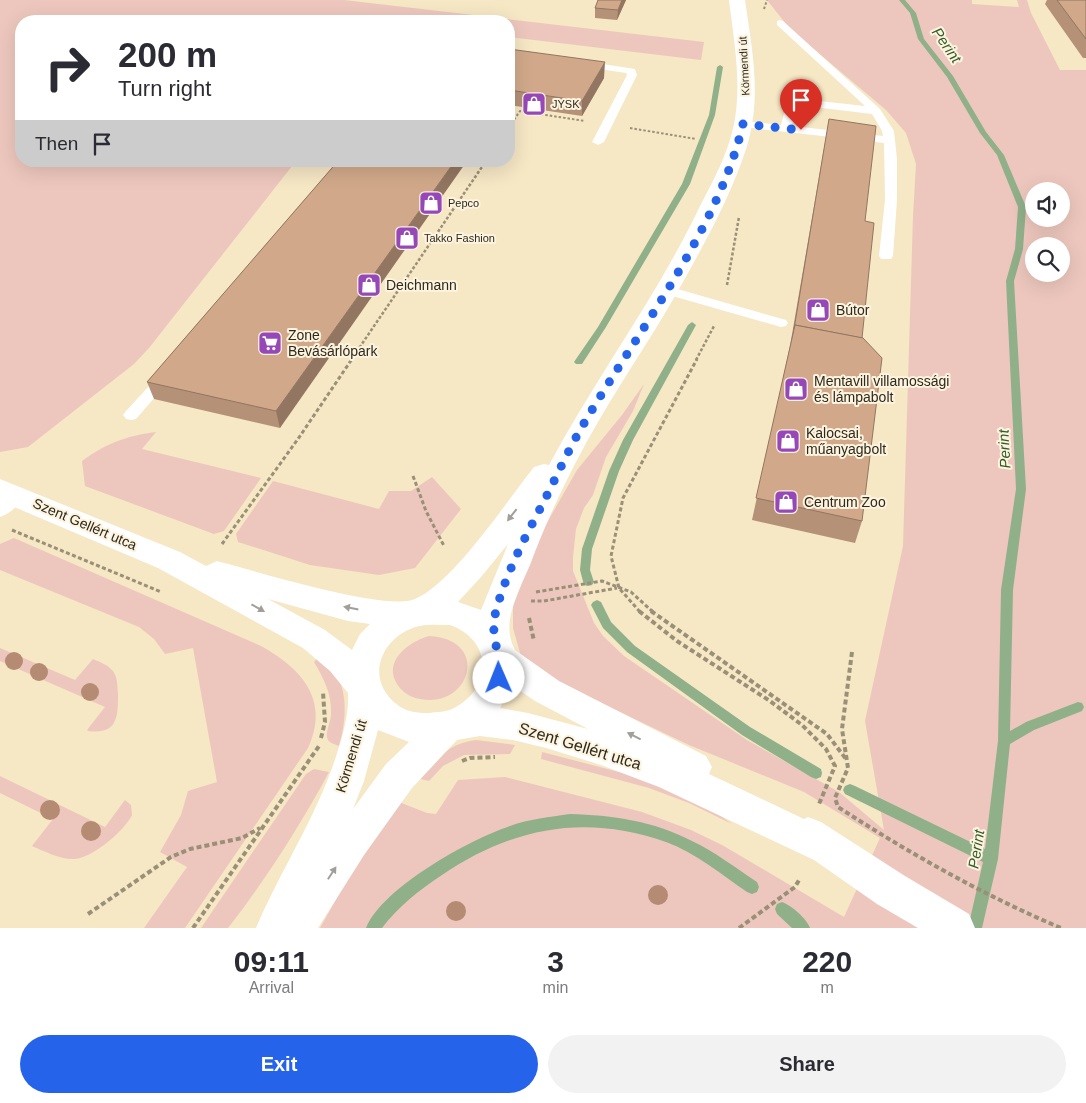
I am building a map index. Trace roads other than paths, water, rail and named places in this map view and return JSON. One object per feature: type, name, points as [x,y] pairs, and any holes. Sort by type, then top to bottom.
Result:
[{"type":"street","name":"Körmendi út","points":[[295,928],[352,842],[399,776],[436,737],[474,713],[483,705],[495,688],[500,668],[493,624],[503,590],[527,533],[585,422],[667,290],[714,201],[728,170],[743,124],[747,78],[736,0]]},
{"type":"street","name":"Körmendi út","points":[[276,928],[326,826],[350,770],[361,730],[365,705],[362,671],[371,644],[396,621],[416,614],[436,603],[472,566],[585,422]]},
{"type":"street","name":"Szent Gellért utca","points":[[5,498],[169,560],[338,605],[378,612],[416,614],[450,612],[470,620],[487,632],[497,649],[513,668],[547,690],[722,782],[907,900],[955,928]]},
{"type":"street","name":"Szent Gellért utca","points":[[169,560],[331,650],[344,663],[368,698],[381,713],[400,724],[433,729],[465,721],[519,726],[612,753],[679,778],[823,846]]},
{"type":"lane","points":[[780,23],[876,111],[888,131],[892,200],[886,256]]},
{"type":"lane","points":[[568,62],[631,72],[632,75],[598,142]]},
{"type":"lane","points":[[786,129],[792,101],[876,111]]},
{"type":"lane","points":[[743,124],[890,140]]},
{"type":"lane","points":[[667,290],[781,323]]},
{"type":"lane","points":[[131,415],[175,365]]},
{"type":"waterway","name":"Perint","points":[[902,0],[913,13],[921,39],[950,76],[983,133],[1000,155],[1022,207],[1019,249],[1010,281],[1021,489],[1007,590],[1004,741]]},
{"type":"waterway","points":[[579,362],[602,327],[686,184],[712,115],[720,67]]},
{"type":"waterway","points":[[588,582],[585,570],[587,549],[614,471],[628,440],[692,325]]},
{"type":"waterway","points":[[597,605],[607,625],[631,649],[746,731],[816,773]]},
{"type":"waterway","points":[[1004,741],[1030,726],[1078,707]]},
{"type":"waterway","name":"Perint","points":[[991,859],[1004,741]]},
{"type":"waterway","points":[[850,790],[991,859]]},
{"type":"waterway","points":[[373,928],[391,906],[405,894],[455,858],[483,843],[511,832],[540,824],[570,821],[601,821],[632,826],[664,835],[699,851],[752,887]]},
{"type":"waterway","name":"Perint","points":[[975,928],[991,859]]},
{"type":"waterway","points":[[782,909],[803,928]]},
{"type":"place","name":"JYSK","points":[[534,104]]},
{"type":"place","name":"Pepco","points":[[431,203]]},
{"type":"place","name":"Takko Fashion","points":[[407,238]]},
{"type":"place","name":"Deichmann","points":[[369,285]]},
{"type":"place","name":"Bútor","points":[[818,310]]},
{"type":"place","name":"Zone Bevásárlópark","points":[[270,343]]},
{"type":"place","name":"Mentavill villamossági és lámpabolt","points":[[796,389]]},
{"type":"place","name":"Kalocsai, műanyagbolt","points":[[788,441]]},
{"type":"place","name":"Centrum Zoo","points":[[786,502]]}]
